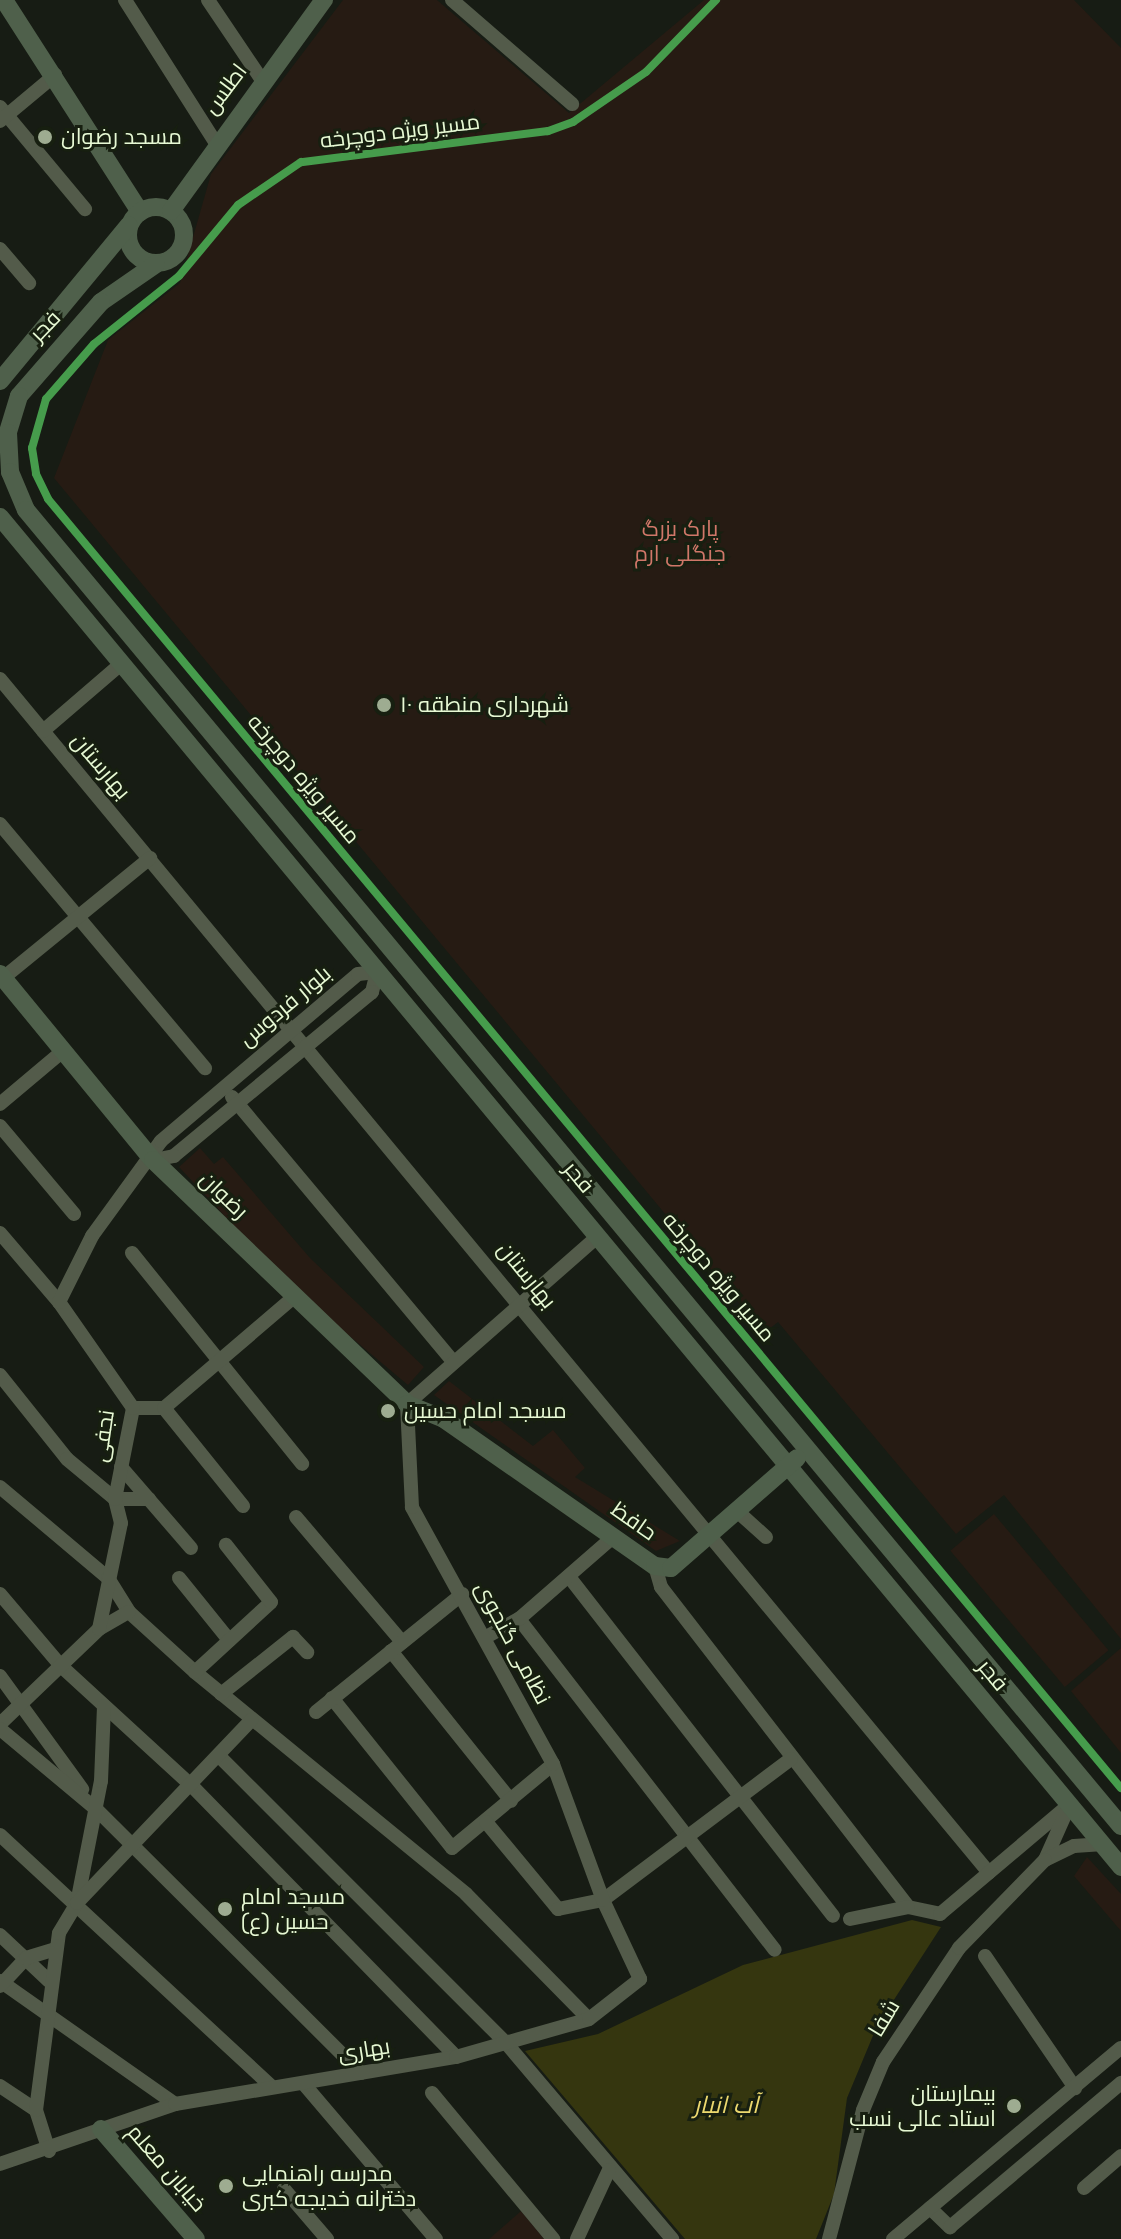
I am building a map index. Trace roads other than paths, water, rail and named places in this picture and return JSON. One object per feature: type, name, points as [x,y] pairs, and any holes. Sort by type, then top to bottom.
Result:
[{"type":"main road","points":[[4,0],[55,75],[135,219],[133,251],[156,264],[173,258],[184,243],[182,225],[171,211],[135,219]]},
{"type":"main road","name":"اطلس","points":[[171,211],[215,142],[317,3]]},
{"type":"main road","name":"فجر","points":[[0,381],[135,219]]},
{"type":"main road","name":"فجر","points":[[156,264],[101,302],[43,363],[19,396],[8,433],[10,472],[26,510],[1121,1826]]},
{"type":"main road","name":"فجر","points":[[0,517],[1121,1867]]},
{"type":"main road","points":[[121,664],[140,648]]},
{"type":"main road","points":[[377,972],[396,956]]},
{"type":"main road","name":"رضوان","points":[[2,976],[153,1160],[407,1404],[444,1419]]},
{"type":"main road","name":"حافظ","points":[[444,1419],[655,1566],[671,1568],[808,1449]]},
{"type":"main road","name":"خیابان معلم","points":[[101,2129],[196,2239]]},
{"type":"street","points":[[125,0],[215,142]]},
{"type":"street","points":[[208,0],[262,80]]},
{"type":"street","points":[[452,0],[572,104]]},
{"type":"street","points":[[55,75],[2,114],[85,209]]},
{"type":"street","points":[[0,249],[29,283]]},
{"type":"street","points":[[43,731],[121,664]]},
{"type":"street","name":"بهارستان","points":[[0,679],[521,1302],[989,1873]]},
{"type":"street","points":[[0,824],[205,1068]]},
{"type":"street","points":[[2,976],[150,858]]},
{"type":"street","name":"بلوار فردوس","points":[[377,972],[372,992],[174,1156],[153,1160],[161,1141],[293,1028],[358,974],[377,972]]},
{"type":"street","points":[[0,1104],[63,1051]]},
{"type":"street","points":[[224,1088],[452,1360]]},
{"type":"street","points":[[0,1126],[74,1214]]},
{"type":"street","points":[[59,1302],[92,1236],[153,1160]]},
{"type":"street","name":"نجفی","points":[[0,1233],[59,1302],[133,1408],[115,1499],[121,1523],[99,1629]]},
{"type":"street","points":[[407,1404],[452,1360],[597,1237]]},
{"type":"street","points":[[132,1253],[302,1464]]},
{"type":"street","points":[[133,1408],[164,1408],[295,1296]]},
{"type":"street","points":[[0,1375],[67,1459],[115,1499],[149,1499]]},
{"type":"street","name":"نظامی گنجوی","points":[[407,1404],[412,1507],[553,1764],[603,1900]]},
{"type":"street","points":[[164,1408],[243,1506]]},
{"type":"street","points":[[121,1467],[191,1548]]},
{"type":"street","points":[[0,1487],[108,1578],[129,1612],[195,1672],[466,1894],[589,2019]]},
{"type":"street","points":[[737,1511],[766,1537]]},
{"type":"street","points":[[296,1517],[511,1801]]},
{"type":"street","points":[[486,1637],[519,1619],[570,1578],[614,1536]]},
{"type":"street","points":[[195,1672],[271,1602],[226,1545]]},
{"type":"street","points":[[655,1566],[661,1587],[908,1907]]},
{"type":"street","points":[[179,1578],[229,1640]]},
{"type":"street","points":[[570,1578],[833,1916]]},
{"type":"street","points":[[0,1594],[61,1666],[192,1786],[456,2057]]},
{"type":"street","points":[[316,1712],[462,1594]]},
{"type":"street","points":[[129,1612],[99,1629],[0,1727],[96,1809],[361,2073]]},
{"type":"street","points":[[519,1619],[775,1950]]},
{"type":"street","points":[[221,1694],[293,1637],[307,1652]]},
{"type":"street","points":[[0,1676],[96,1809]]},
{"type":"street","points":[[332,1698],[452,1848],[553,1764]]},
{"type":"street","points":[[49,2151],[36,2110],[45,2007],[56,1949],[77,1903],[96,1809],[104,1706]]},
{"type":"street","points":[[77,1903],[134,1848],[251,1720]]},
{"type":"street","points":[[219,1756],[506,2043],[609,2170],[672,2239]]},
{"type":"street","points":[[486,1822],[558,1909],[603,1900],[791,1759]]},
{"type":"street","points":[[1045,1860],[1069,1805]]},
{"type":"street","points":[[850,1919],[908,1907],[940,1914],[1069,1805]]},
{"type":"street","points":[[0,1835],[77,1903],[272,2087]]},
{"type":"street","points":[[1045,1860],[1074,1846],[1100,1844]]},
{"type":"street","name":"شفا","points":[[829,2239],[863,2110],[883,2062],[959,1948],[1045,1860]]},
{"type":"street","name":"بهاری","points":[[0,2164],[49,2151],[101,2129],[175,2104],[456,2057],[589,2019],[640,1979],[603,1900]]},
{"type":"street","points":[[0,1935],[49,1981]]},
{"type":"street","points":[[56,1949],[26,1958],[1,1983],[45,2007],[175,2104]]},
{"type":"street","points":[[985,1956],[1075,2088]]},
{"type":"street","points":[[893,2239],[1121,2048]]},
{"type":"street","points":[[303,2083],[436,2239]]},
{"type":"street","points":[[930,2208],[950,2227],[1121,2083]]},
{"type":"street","points":[[0,2086],[36,2110]]},
{"type":"street","points":[[432,2093],[553,2239]]},
{"type":"street","points":[[1084,2188],[1121,2156]]},
{"type":"street","points":[[985,2162],[1004,2183]]},
{"type":"street","points":[[577,2239],[609,2170]]},
{"type":"street","points":[[284,2189],[327,2239]]},
{"type":"water","name":"آب انبار","points":[[912,1920],[941,1927],[877,2026],[847,2098],[834,2194],[816,2239],[685,2239],[525,2051],[598,2034],[743,1965]]},
{"type":"place","name":"مسجد رضوان","points":[[45,137]]},
{"type":"place","name":"شهرداری منطقه ۱۰","points":[[384,705]]},
{"type":"place","name":"مسجد امام حسین","points":[[388,1411]]},
{"type":"place","name":"مسجد امام حسین (ع)","points":[[225,1909]]},
{"type":"place","name":"بیمارستان استاد عالی نسب","points":[[1014,2106]]},
{"type":"place","name":"مدرسه راهنمایی دخترانه خدیجه کبری","points":[[226,2186]]},
{"type":"park label","name":"پارک بزرگ جنگلی ارم","points":[[680,540]]}]
